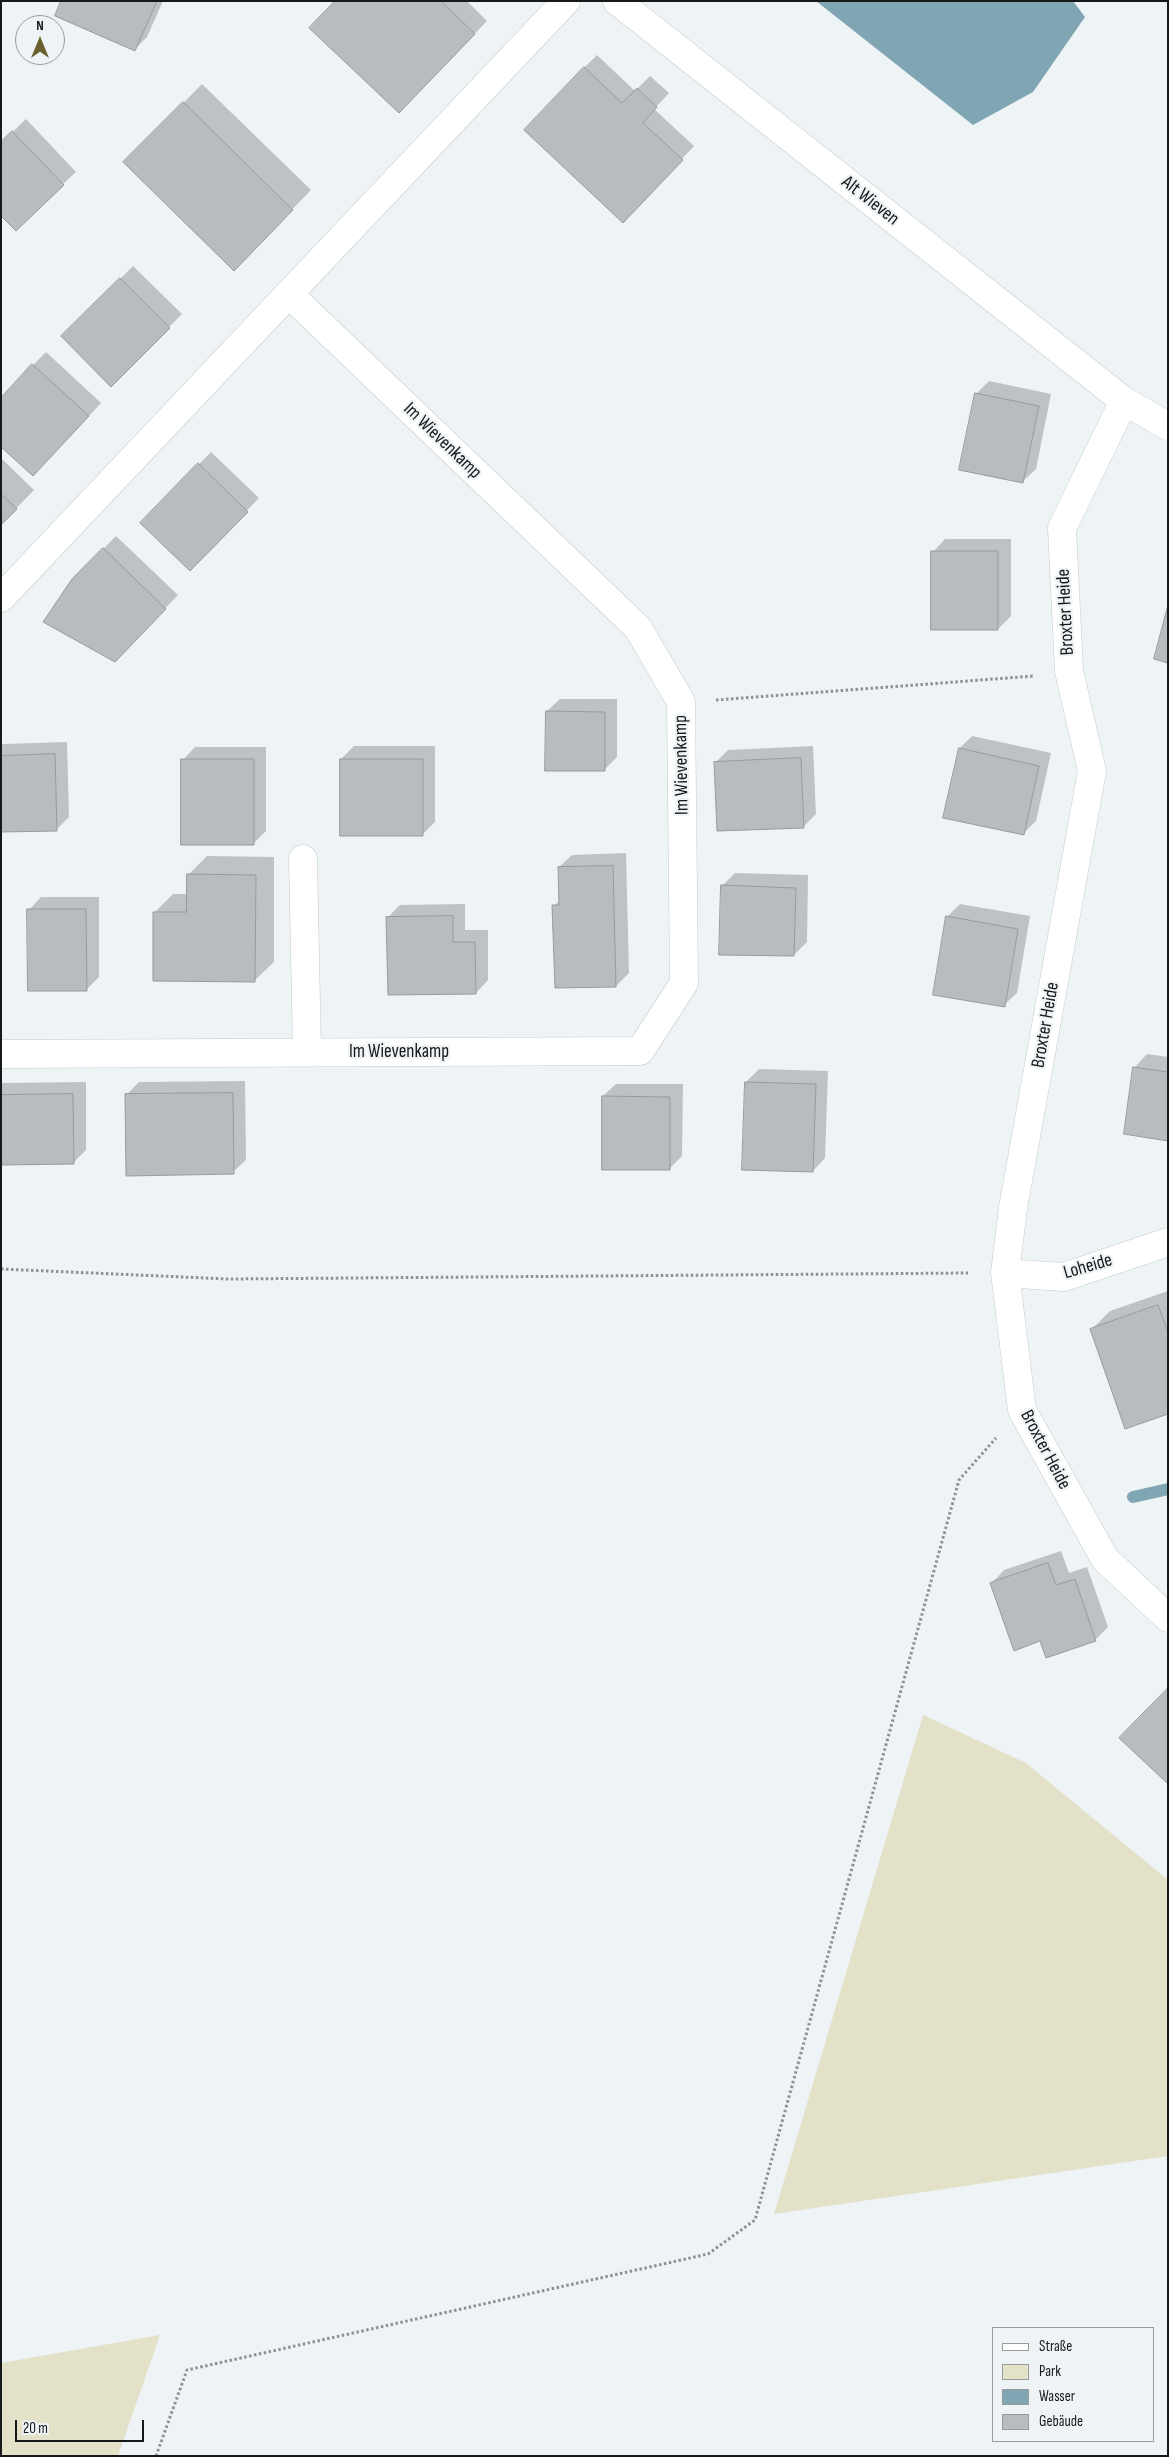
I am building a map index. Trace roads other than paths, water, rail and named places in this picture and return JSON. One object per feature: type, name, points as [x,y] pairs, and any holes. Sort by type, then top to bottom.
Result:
[{"type":"street","points":[[1,598],[566,1]]},
{"type":"street","name":"Alt Wieven","points":[[617,1],[1124,401],[1168,426]]},
{"type":"street","name":"Im Wievenkamp","points":[[1,1054],[640,1051],[684,983],[681,702],[638,628],[289,294]]},
{"type":"street","name":"Broxter Heide","points":[[1124,401],[1062,528],[1068,671],[1092,771],[1013,1208],[1006,1273],[1022,1410],[1105,1559],[1168,1618]]},
{"type":"street","points":[[303,859],[307,1052]]},
{"type":"street","name":"Loheide","points":[[1006,1273],[1064,1277],[1168,1242]]},
{"type":"water","points":[[816,1],[1073,1],[1085,17],[1033,92],[973,125]]},
{"type":"waterway","points":[[1133,1497],[1168,1489]]}]
